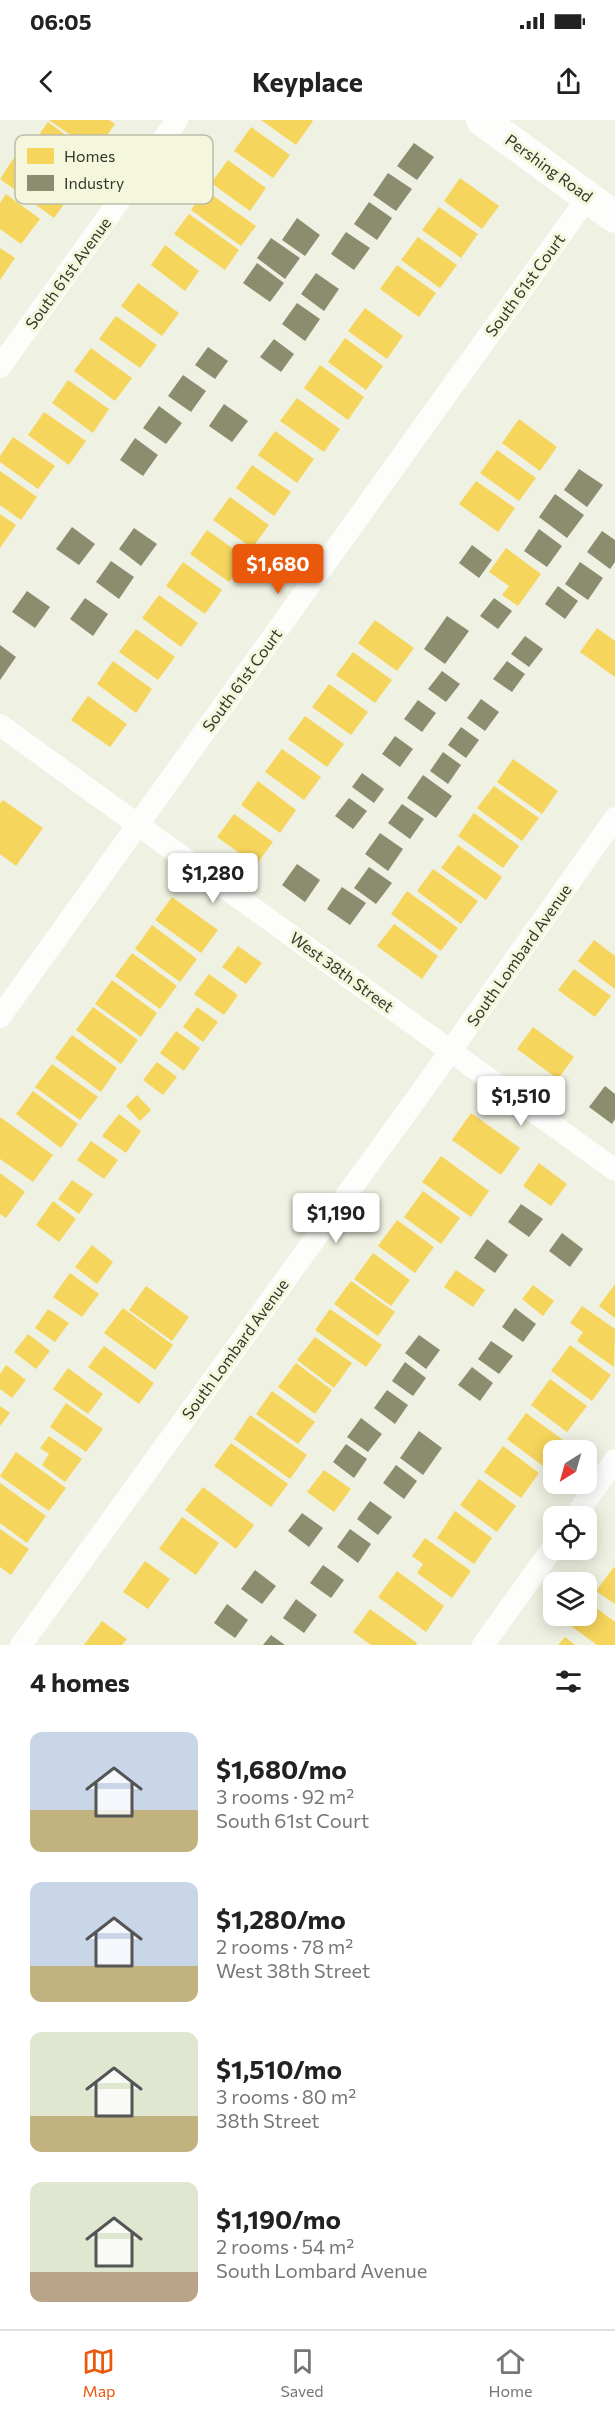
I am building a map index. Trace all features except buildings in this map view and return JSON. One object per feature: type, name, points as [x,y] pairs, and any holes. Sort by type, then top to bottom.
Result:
[{"type":"main road","name":"Pershing Road","points":[[482,120],[615,217]]},
{"type":"street","name":"South 61st Avenue","points":[[166,135],[177,120]]},
{"type":"street","name":"South 61st Court","points":[[0,1017],[588,197]]},
{"type":"street","name":"South 61st Avenue","points":[[0,367],[117,204]]},
{"type":"street","name":"West 38th Street","points":[[0,725],[615,1170]]},
{"type":"street","name":"South Lombard Avenue","points":[[21,1645],[450,1051],[615,818]]},
{"type":"street","points":[[582,1506],[615,1460]]},
{"type":"street","points":[[483,1645],[544,1560]]}]
